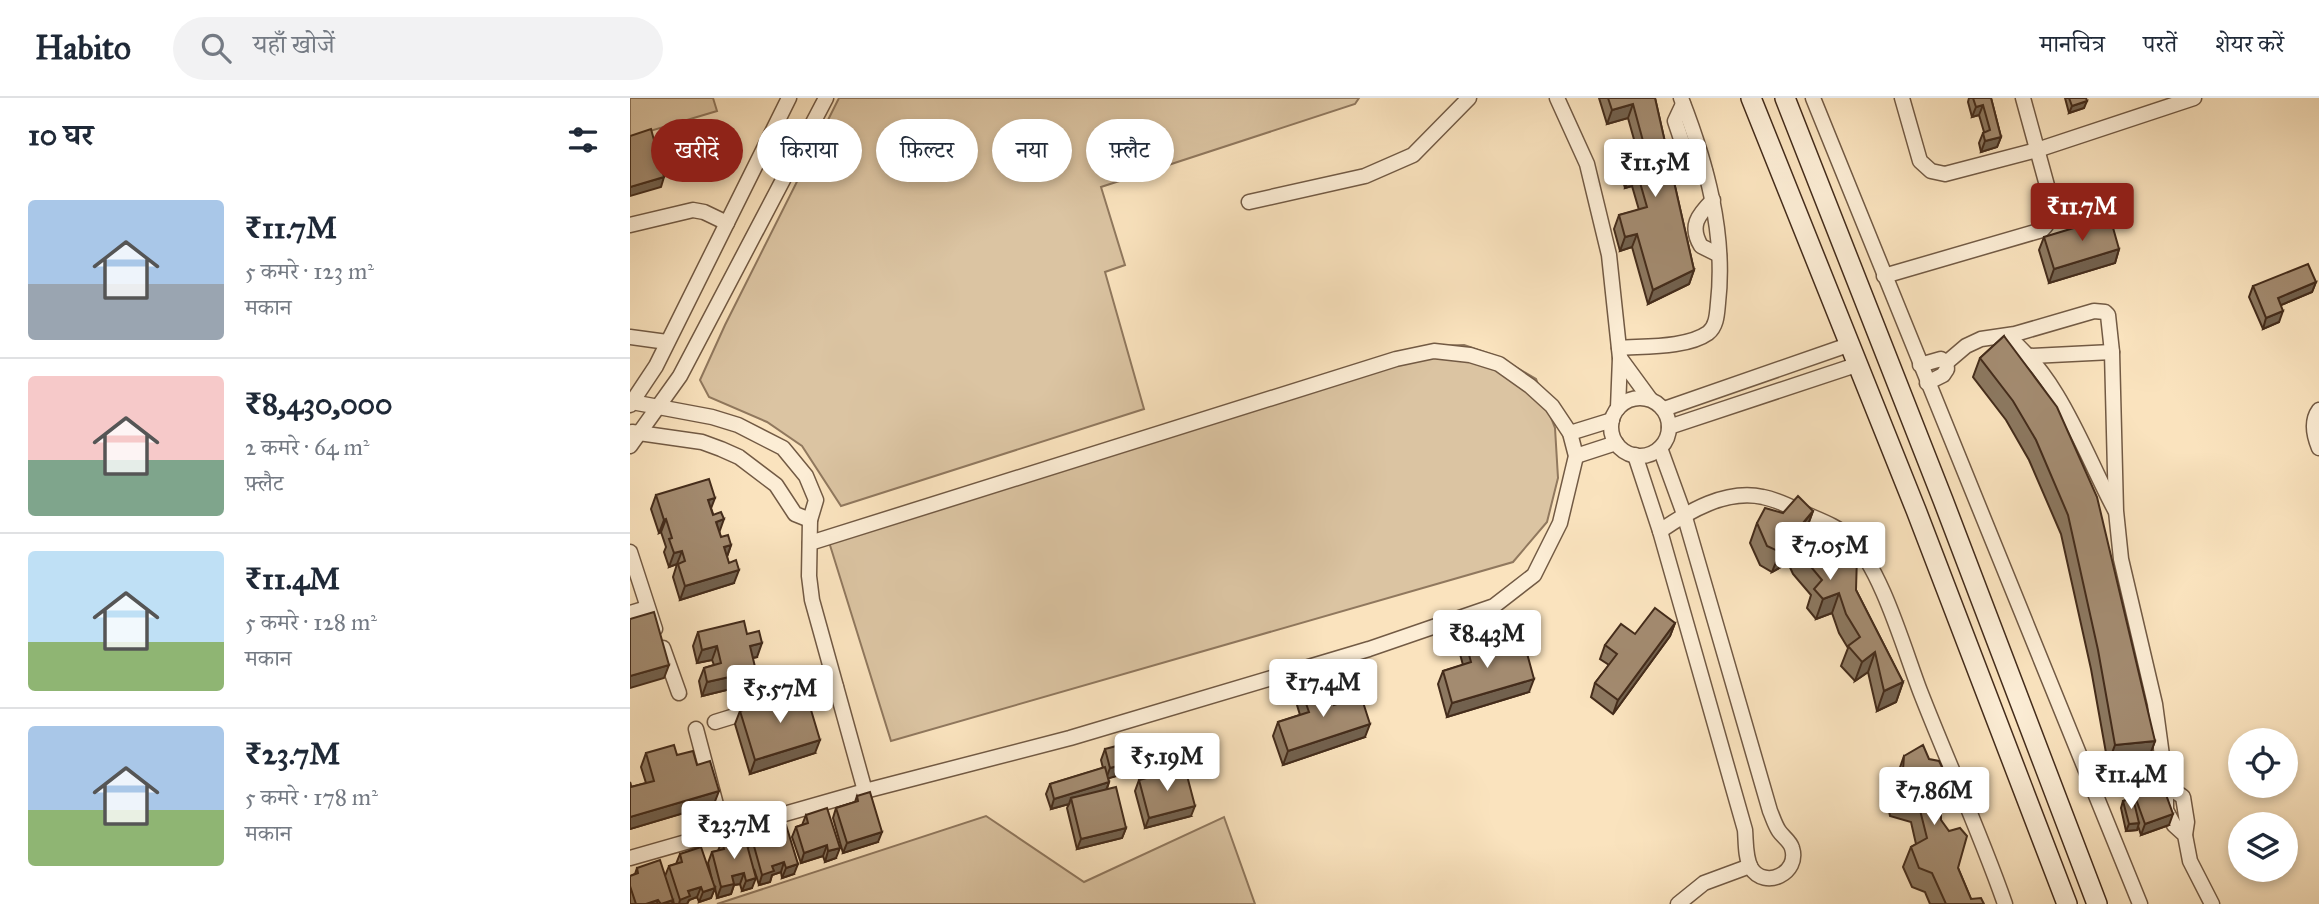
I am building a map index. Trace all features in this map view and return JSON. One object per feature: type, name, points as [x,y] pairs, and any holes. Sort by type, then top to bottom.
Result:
[{"type":"street","points":[[789,98],[656,366],[631,404],[712,417],[738,425],[783,448],[806,476],[816,500],[810,520],[809,576],[812,600],[865,791]]},
{"type":"street","points":[[633,437],[680,376],[826,98]]},
{"type":"street","points":[[1249,202],[1364,176],[1413,155],[1469,98]]},
{"type":"street","points":[[1557,98],[1587,164],[1609,255],[1619,353],[1615,414],[1611,428],[1621,449],[1635,456],[1644,456],[1660,448],[1670,427],[1664,409],[1650,399],[1619,353]]},
{"type":"street","points":[[1751,98],[1859,364],[2067,904]]},
{"type":"street","points":[[1785,98],[1943,500],[2096,904]]},
{"type":"street","points":[[1813,98],[2140,904]]},
{"type":"street","points":[[1902,98],[1920,161],[1931,171],[1945,174],[2037,149],[2194,98]]},
{"type":"street","points":[[1884,276],[2042,230],[2049,223],[2052,214],[2051,200],[2023,98]]},
{"type":"street","points":[[1619,353],[1678,344],[1707,334],[1714,327],[1720,287],[1713,200],[1705,171],[1690,166],[1675,121],[1682,101]]},
{"type":"street","points":[[1713,200],[1698,216],[1695,230],[1701,246],[1719,256]]},
{"type":"street","points":[[630,225],[693,211],[704,212],[727,223]]},
{"type":"street","points":[[1946,363],[1966,346],[1981,339],[2007,336],[2094,310],[2108,315],[2112,352],[2116,511],[2121,559],[2155,704],[2166,785],[2183,797],[2187,822],[2185,835],[2190,861],[2212,904]]},
{"type":"street","points":[[2007,336],[2030,356],[2054,389],[2116,511]]},
{"type":"street","points":[[630,337],[667,342]]},
{"type":"street","points":[[1664,409],[1851,344]]},
{"type":"street","points":[[630,858],[865,791],[1094,731],[1369,649],[1494,606],[1534,575],[1560,523],[1576,456],[1570,433],[1552,406],[1530,386],[1499,364],[1470,355],[1434,351],[1383,363],[810,543]]},
{"type":"street","points":[[2030,356],[2112,352]]},
{"type":"street","points":[[1920,365],[1941,359],[1946,363],[1947,369],[1943,375],[1927,383]]},
{"type":"street","points":[[1670,427],[1859,364]]},
{"type":"street","points":[[1766,373],[1771,393]]},
{"type":"street","points":[[1570,433],[1615,414],[1632,398],[1650,399]]},
{"type":"street","points":[[2319,410],[2315,415],[2314,435],[2319,448]]},
{"type":"street","points":[[633,437],[702,442],[739,457],[776,485],[795,514],[810,520]]},
{"type":"street","points":[[1576,456],[1616,443]]},
{"type":"street","points":[[1635,456],[1660,531],[1745,830],[1750,866],[1757,874],[1766,878],[1777,877],[1786,873],[1792,865],[1792,847],[1770,811],[1684,514],[1660,448]]},
{"type":"street","points":[[1660,531],[1684,514],[1719,499],[1761,496],[1836,528],[1849,537],[1861,551],[1877,579],[1986,848],[2005,904]]},
{"type":"street","points":[[630,552],[647,608],[679,693]]},
{"type":"street","points":[[630,613],[647,608]]},
{"type":"street","points":[[715,722],[836,687]]},
{"type":"street","points":[[696,729],[723,831]]},
{"type":"street","points":[[1678,904],[1704,883],[1750,866]]},
{"type":"shaded area","points":[[630,98],[713,98],[717,111],[690,119],[651,119],[651,131],[630,137]]},
{"type":"shaded area","points":[[839,98],[1359,98],[1355,104],[1174,163],[1174,119],[1086,119],[1086,182],[1116,182],[1101,187],[1125,265],[1105,272],[1144,409],[841,506],[802,446],[767,422],[709,397],[700,380],[797,182],[862,182],[862,119],[828,119]]},
{"type":"shaded area","points":[[1464,345],[1499,357],[1536,379],[1555,428],[1558,478],[1547,522],[1513,562],[891,741],[829,542],[1433,346]]},
{"type":"shaded area","points":[[986,816],[1084,882],[1224,817],[1255,904],[717,904]]},
{"type":"building","points":[[1608,98],[1655,98],[1694,270],[1653,290],[1637,234],[1625,237],[1619,215],[1647,207],[1637,172],[1630,174],[1622,147],[1643,141],[1633,104],[1612,110]]},
{"type":"building","points":[[1973,98],[1991,98],[2001,137],[1985,141],[1983,133],[1990,130],[1983,105],[1976,107]]},
{"type":"building","points":[[2069,98],[2086,98],[2087,101],[2072,106]]},
{"type":"building","points":[[651,129],[651,181],[630,187],[630,136]]},
{"type":"building","points":[[2110,217],[2119,249],[2054,269],[2044,237]]},
{"type":"building","points":[[2308,264],[2316,282],[2278,298],[2283,311],[2266,318],[2253,286]]},
{"type":"building","points":[[2004,336],[2057,407],[2097,497],[2155,741],[2115,745],[2098,650],[2068,515],[2036,440],[2013,401],[1980,358]]},
{"type":"building","points":[[709,479],[715,498],[708,500],[713,515],[721,512],[724,519],[716,522],[721,537],[728,535],[731,545],[724,547],[729,563],[736,560],[739,570],[685,586],[678,564],[685,561],[682,551],[674,553],[669,539],[672,538],[656,495]]},
{"type":"building","points":[[1798,496],[1813,511],[1798,529],[1838,566],[1857,556],[1856,590],[1903,682],[1884,691],[1875,652],[1862,662],[1848,646],[1860,637],[1846,614],[1839,593],[1823,599],[1814,589],[1822,580],[1801,555],[1795,543],[1780,552],[1767,546],[1757,523],[1765,508],[1783,513]]},
{"type":"building","points":[[1655,608],[1675,623],[1618,700],[1595,683],[1617,654],[1605,645],[1621,624],[1635,634]]},
{"type":"building","points":[[654,612],[669,665],[630,676],[630,619]]},
{"type":"building","points":[[744,621],[747,634],[759,631],[762,643],[750,646],[756,671],[707,682],[704,668],[721,663],[717,646],[702,650],[698,632]]},
{"type":"building","points":[[1492,632],[1499,654],[1525,646],[1534,679],[1452,703],[1443,671],[1471,662],[1465,640]]},
{"type":"building","points":[[1327,684],[1334,705],[1361,696],[1370,724],[1288,751],[1278,722],[1309,712],[1302,692]]},
{"type":"building","points":[[805,690],[820,740],[755,760],[740,711]]},
{"type":"building","points":[[1147,738],[1152,757],[1110,768],[1105,749]]},
{"type":"building","points":[[674,745],[677,755],[693,751],[697,765],[710,761],[719,791],[630,817],[630,782],[631,787],[654,781],[646,753]]},
{"type":"building","points":[[1923,745],[1929,759],[1939,761],[1944,771],[1939,784],[1941,820],[1949,831],[1960,828],[1967,836],[1958,868],[1971,899],[1981,898],[1984,904],[1946,904],[1932,873],[1919,868],[1911,847],[1927,838],[1918,802],[1897,797],[1893,775],[1903,770],[1904,756]]},
{"type":"building","points":[[1105,767],[1109,782],[1054,799],[1050,784]]},
{"type":"building","points":[[1185,768],[1195,806],[1149,818],[1139,780]]},
{"type":"building","points":[[2160,778],[2173,814],[2145,824],[2132,788]]},
{"type":"building","points":[[1116,787],[1126,828],[1081,839],[1071,798]]},
{"type":"building","points":[[870,792],[882,832],[847,843],[836,808],[858,801],[857,796]]},
{"type":"building","points":[[2133,798],[2139,823],[2129,824],[2123,801]]},
{"type":"building","points":[[827,808],[840,848],[828,851],[827,845],[804,853],[796,827],[808,823],[806,815]]},
{"type":"building","points":[[786,825],[798,864],[786,868],[784,862],[772,866],[774,871],[762,875],[752,839],[764,835],[763,832]]},
{"type":"building","points":[[744,834],[756,878],[746,881],[744,873],[732,876],[734,884],[721,887],[712,852],[724,849],[722,840]]},
{"type":"building","points":[[701,847],[715,888],[703,892],[701,887],[688,891],[690,896],[680,900],[669,866],[682,862],[680,854]]},
{"type":"building","points":[[660,860],[673,900],[661,904],[658,900],[636,904],[630,876],[638,873],[637,868]]}]
